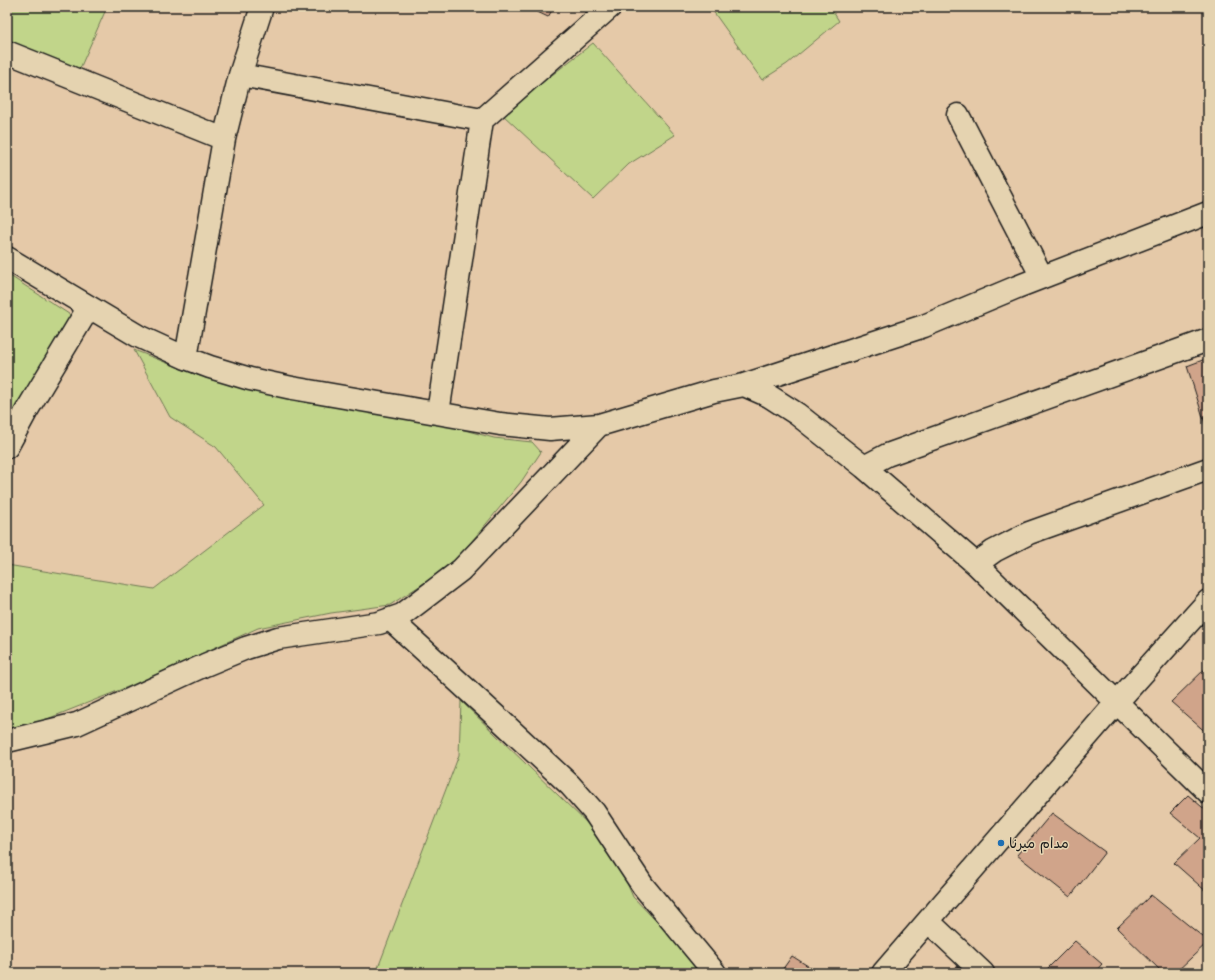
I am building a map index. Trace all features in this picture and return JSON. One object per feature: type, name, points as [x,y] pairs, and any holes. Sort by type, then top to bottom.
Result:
[{"type":"street","points":[[186,358],[224,139],[240,75],[262,7]]},
{"type":"street","points":[[438,413],[482,120],[610,7]]},
{"type":"street","points":[[7,52],[224,139]]},
{"type":"street","points":[[240,75],[482,120]]},
{"type":"street","points":[[958,114],[1042,277]]},
{"type":"street","points":[[7,258],[88,308],[138,336],[186,358],[210,367],[250,379],[292,388],[500,424],[550,429],[599,425],[714,391],[744,385],[924,326],[1042,277],[1208,213]]},
{"type":"street","points":[[7,447],[88,308]]},
{"type":"street","points":[[864,467],[886,455],[1208,340]]},
{"type":"street","points":[[744,385],[769,396],[797,414],[864,467],[976,564],[1208,792]]},
{"type":"street","points":[[7,741],[77,724],[205,665],[246,648],[278,638],[379,623],[402,615],[461,570],[599,425]]},
{"type":"street","points":[[976,564],[994,551],[1029,533],[1208,469]]},
{"type":"street","points":[[883,973],[1117,702],[1208,601]]},
{"type":"street","points":[[390,619],[570,786],[594,812],[643,886],[715,973]]},
{"type":"street","points":[[928,920],[983,973]]},
{"type":"green space","points":[[7,7],[107,7],[78,73],[7,43]]},
{"type":"green space","points":[[710,7],[830,7],[839,21],[787,64],[762,80]]},
{"type":"green space","points":[[593,43],[675,135],[629,164],[593,199],[502,114]]},
{"type":"green space","points":[[7,274],[72,316],[7,423]]},
{"type":"green space","points":[[134,350],[200,376],[423,419],[494,438],[532,442],[541,452],[521,482],[452,565],[390,605],[331,613],[258,628],[130,686],[27,727],[7,731],[7,565],[154,589],[264,505],[216,447],[170,417]]},
{"type":"green space","points":[[461,701],[591,827],[620,867],[633,897],[700,967],[692,973],[376,973],[459,755]]},
{"type":"building","points":[[527,7],[554,7],[548,17]]},
{"type":"building","points":[[1208,358],[1208,433],[1187,366]]},
{"type":"building","points":[[1208,666],[1208,734],[1171,702]]},
{"type":"building","points":[[1188,795],[1208,812],[1208,893],[1174,863],[1200,838],[1170,813]]},
{"type":"building","points":[[1052,813],[1105,852],[1070,897],[1017,855]]},
{"type":"building","points":[[1151,895],[1208,941],[1175,973],[1163,973],[1117,928]]},
{"type":"building","points":[[1075,941],[1102,964],[1094,973],[1043,973]]},
{"type":"building","points":[[792,956],[819,973],[780,973]]},
{"type":"building","points":[[957,966],[965,973],[951,973]]},
{"type":"place","name":"مدام ميرنا","points":[[1001,843]]}]
